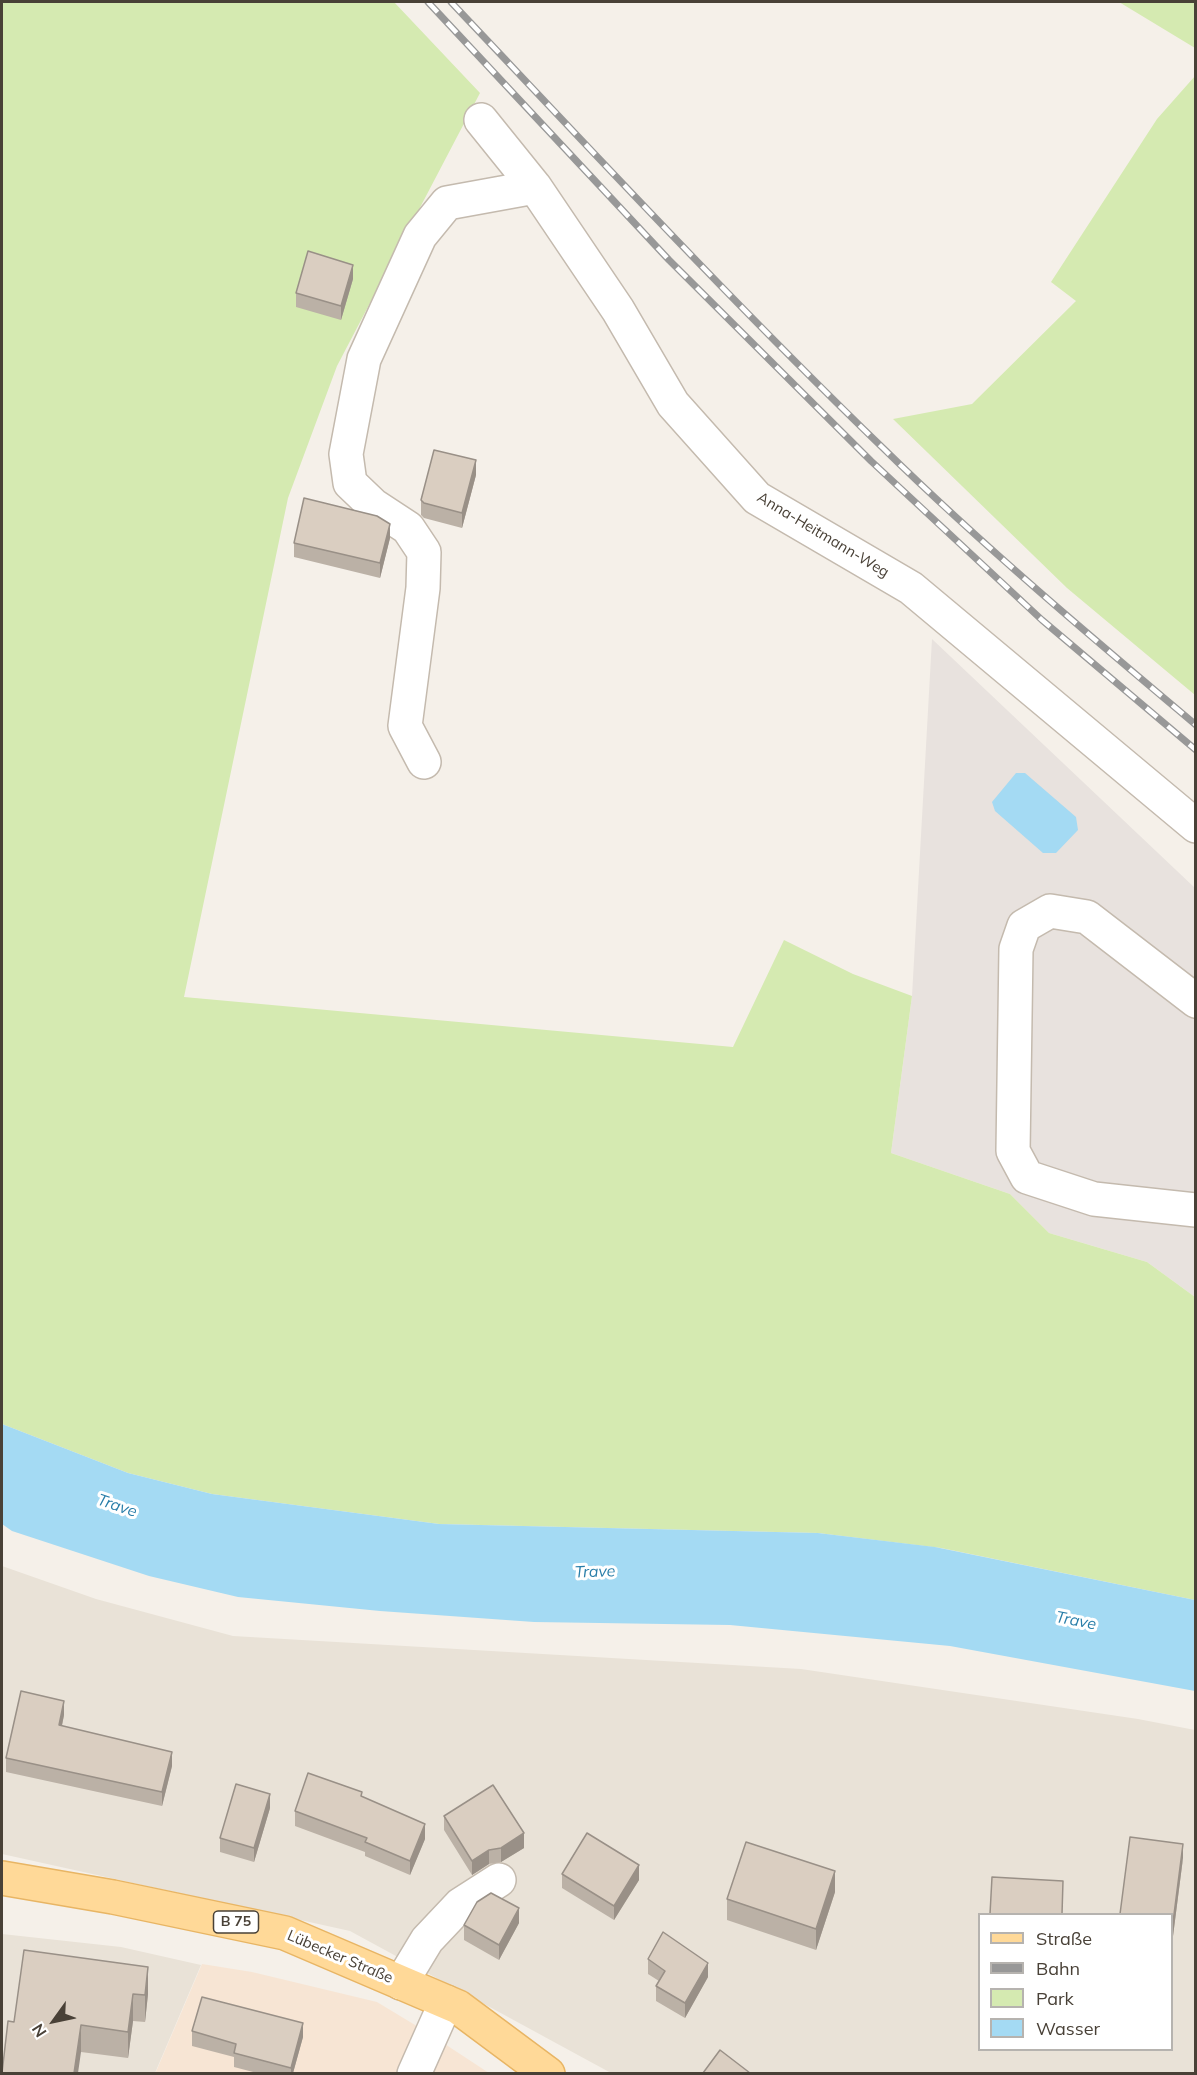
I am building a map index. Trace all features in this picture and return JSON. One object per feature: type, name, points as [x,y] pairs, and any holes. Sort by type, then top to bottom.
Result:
[{"type":"main road","name":"Lübecker Straße","points":[[2,1878],[113,1897],[285,1933],[458,2007],[548,2073]]},
{"type":"street","name":"Anna-Heitmann-Weg","points":[[481,120],[535,187],[618,310],[673,404],[757,498],[910,588],[1196,826]]},
{"type":"street","points":[[424,762],[405,726],[423,588],[424,552],[408,528],[373,505],[350,483],[346,454],[364,359],[420,236],[447,203],[535,187]]},
{"type":"street","points":[[1196,1001],[1088,917],[1050,910],[1024,926],[1016,949],[1013,1151],[1027,1177],[1094,1199],[1196,1210]]},
{"type":"street","points":[[401,1983],[427,1940],[460,1905],[499,1880]]},
{"type":"street","points":[[414,2073],[446,2002]]},
{"type":"shaded area","points":[[932,639],[1195,888],[1195,1297],[1147,1262],[1049,1233],[1010,1194],[891,1153],[912,996]]},
{"type":"shaded area","points":[[2,1566],[96,1599],[233,1636],[801,1669],[1138,1719],[1195,1730],[1195,2073],[611,2073],[350,1931],[2,1854]]},
{"type":"shaded area","points":[[2,1934],[121,1947],[201,1965],[155,2073],[2,2074]]},
{"type":"shaded area","points":[[202,1964],[252,1972],[377,2002],[489,2073],[155,2074]]},
{"type":"green space","points":[[2,2],[394,2],[480,93],[337,366],[288,498],[184,997],[733,1047],[784,940],[853,974],[912,996],[891,1153],[1010,1194],[1049,1233],[1147,1262],[1195,1297],[1195,1600],[941,1548],[818,1533],[439,1524],[212,1494],[128,1473],[2,1424]]},
{"type":"green space","points":[[1119,2],[1195,2],[1195,48]]},
{"type":"green space","points":[[1195,76],[1195,695],[1067,588],[893,419],[972,404],[1076,301],[1051,282],[1157,119]]},
{"type":"water","points":[[1016,773],[1025,773],[1076,817],[1078,830],[1056,853],[1043,853],[995,811],[992,802]]},
{"type":"water","name":"Trave","points":[[2,1424],[128,1473],[212,1494],[439,1524],[818,1533],[935,1547],[1195,1600],[1195,1691],[950,1646],[730,1625],[534,1622],[380,1611],[238,1597],[149,1576],[12,1531],[2,1524]]},
{"type":"building","points":[[308,251],[353,265],[341,306],[296,293]]},
{"type":"building","points":[[434,450],[476,460],[462,513],[424,503],[421,500]]},
{"type":"building","points":[[304,498],[377,516],[390,524],[380,563],[294,543]]},
{"type":"building","points":[[21,1691],[64,1701],[59,1725],[172,1752],[162,1792],[6,1758]]},
{"type":"building","points":[[308,1773],[362,1792],[361,1796],[425,1824],[410,1861],[365,1842],[367,1838],[295,1811]]},
{"type":"building","points":[[236,1784],[270,1794],[254,1848],[220,1838]]},
{"type":"building","points":[[493,1785],[524,1833],[501,1848],[489,1850],[472,1861],[444,1816]]},
{"type":"building","points":[[587,1833],[639,1865],[614,1906],[562,1874]]},
{"type":"building","points":[[1130,1837],[1183,1844],[1173,1922],[1173,1913],[1120,1913]]},
{"type":"building","points":[[746,1842],[835,1871],[816,1929],[727,1899]]},
{"type":"building","points":[[992,1877],[1063,1881],[1062,1913],[990,1913]]},
{"type":"building","points":[[491,1893],[519,1908],[499,1945],[464,1925],[477,1902]]},
{"type":"building","points":[[663,1932],[708,1963],[685,2003],[656,1986],[665,1971],[648,1959]]},
{"type":"building","points":[[24,1950],[148,1967],[145,1995],[133,1994],[128,2032],[81,2025],[74,2073],[2,2073],[8,2021],[14,2022]]},
{"type":"building","points":[[202,1997],[303,2023],[291,2068],[234,2053],[236,2044],[192,2031]]},
{"type":"building","points":[[720,2050],[750,2073],[703,2073]]},
{"type":"railway","points":[[428,2],[669,260],[871,461],[1042,620],[1196,750]]},
{"type":"railway","points":[[451,2],[718,283],[827,394],[997,555],[1196,725]]}]
